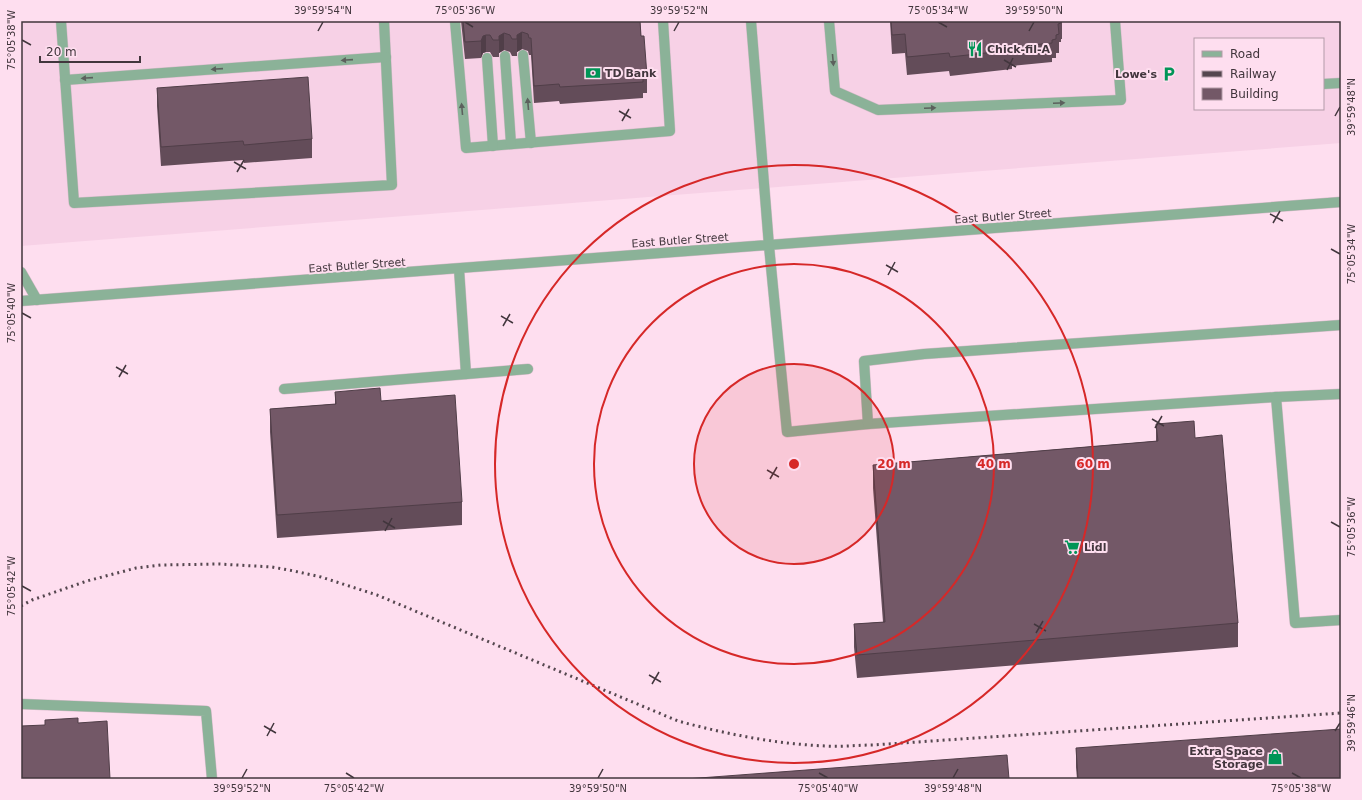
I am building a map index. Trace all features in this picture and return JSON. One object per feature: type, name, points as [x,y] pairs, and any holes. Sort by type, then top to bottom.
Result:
[{"type":"street","points":[[60,21],[74,203],[392,185],[384,21]]},
{"type":"street","points":[[455,21],[466,148],[670,131],[663,21]]},
{"type":"street","points":[[751,21],[769,246],[787,432],[868,424],[1341,394]]},
{"type":"street","points":[[829,21],[835,91],[878,110],[1121,100],[1115,21]]},
{"type":"street","points":[[523,55],[531,143]]},
{"type":"street","points":[[505,56],[511,144]]},
{"type":"street","points":[[65,80],[386,57]]},
{"type":"street","points":[[487,58],[493,146]]},
{"type":"street","points":[[1324,84],[1341,83]]},
{"type":"street","name":"East Butler Street","points":[[21,301],[1341,202]]},
{"type":"street","points":[[458,269],[466,374]]},
{"type":"street","points":[[21,272],[37,300]]},
{"type":"street","points":[[868,424],[864,361],[932,354],[1341,325]]},
{"type":"street","points":[[284,389],[528,369]]},
{"type":"street","points":[[1276,397],[1295,623],[1341,620]]},
{"type":"street","points":[[21,704],[206,711],[212,779]]},
{"type":"shaded area","points":[[21,21],[1341,21],[1341,143],[21,246]]},
{"type":"building","name":"TD Bank","points":[[463,21],[640,21],[641,36],[644,36],[647,76],[643,76],[643,82],[560,87],[559,84],[534,86],[531,38],[529,38],[528,34],[522,32],[517,35],[517,39],[512,39],[510,35],[504,33],[499,36],[499,40],[493,40],[490,35],[486,35],[483,36],[481,41],[465,42]]},
{"type":"building","points":[[891,21],[1061,21],[1061,23],[1058,24],[1059,34],[1056,35],[1056,39],[1052,40],[1052,43],[1011,47],[1012,50],[950,57],[949,53],[907,57],[905,34],[892,35]]},
{"type":"building","points":[[308,77],[312,139],[244,145],[243,141],[161,147],[157,88]]},
{"type":"building","points":[[380,388],[381,401],[455,395],[462,502],[277,515],[270,409],[336,404],[335,392]]},
{"type":"building","points":[[1194,421],[1195,438],[1222,435],[1238,623],[857,655],[854,624],[885,622],[873,465],[1158,441],[1156,424]]},
{"type":"building","points":[[78,718],[78,723],[107,721],[110,779],[21,779],[21,726],[45,725],[45,720]]},
{"type":"building","points":[[1341,729],[1341,779],[1078,779],[1076,748]]},
{"type":"building","points":[[1007,755],[1009,779],[686,779]]},
{"type":"railway","points":[[21,606],[32,600],[87,581],[136,568],[161,565],[219,564],[272,567],[321,577],[377,595],[678,721],[751,738],[807,745],[873,745],[1341,713]]},
{"type":"place","name":"Chick-fil-A","points":[[975,49]]},
{"type":"place","name":"TD Bank","points":[[593,73]]},
{"type":"place","name":"Lowe's","points":[[1169,74]]},
{"type":"place","name":"Lidl","points":[[1072,547]]},
{"type":"place","name":"Extra Space Storage","points":[[1275,757]]}]
